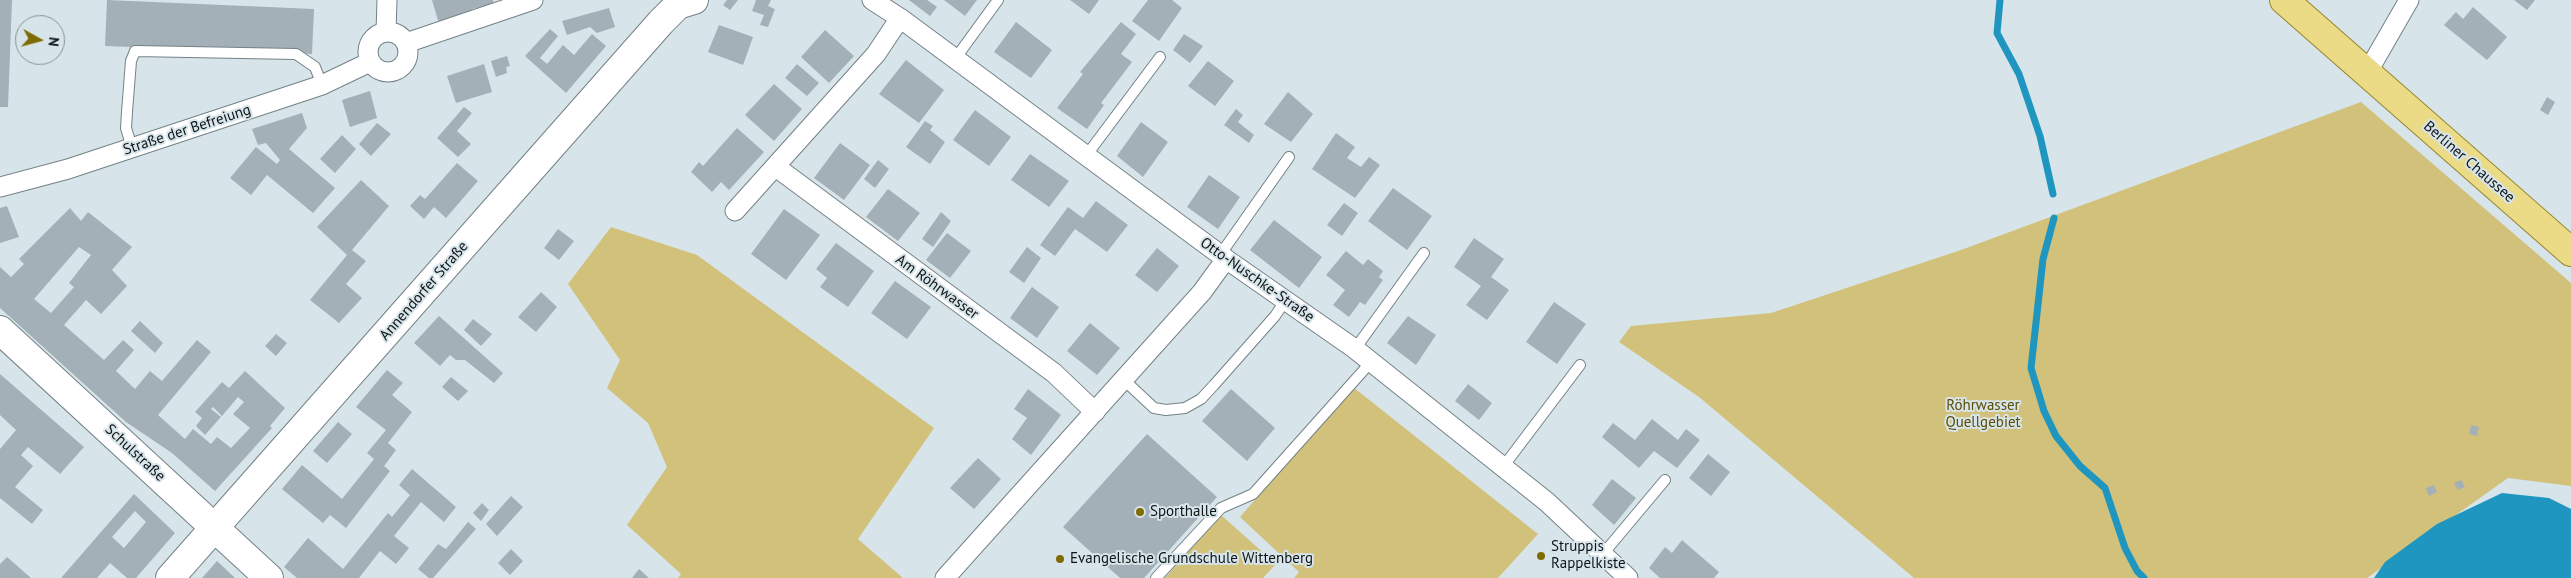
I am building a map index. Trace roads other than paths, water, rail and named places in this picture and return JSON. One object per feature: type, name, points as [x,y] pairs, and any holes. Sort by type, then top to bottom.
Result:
[{"type":"main road","name":"Berliner Chaussee","points":[[2284,0],[2571,252]]},
{"type":"main road","name":"Annendorfer Straße","points":[[170,578],[683,2]]},
{"type":"main road","name":"Schulstraße","points":[[0,330],[270,578]]},
{"type":"street","points":[[386,32],[387,0]]},
{"type":"street","points":[[406,43],[533,0]]},
{"type":"street","name":"Otto-Nuschke-Straße","points":[[872,0],[900,18],[1223,257],[1355,349],[1567,519],[1628,578]]},
{"type":"street","points":[[2367,73],[2409,0]]},
{"type":"street","points":[[735,211],[876,54],[900,18]]},
{"type":"street","points":[[386,32],[398,34],[406,43],[408,55],[402,66],[397,70],[385,72],[379,70],[370,62],[368,55],[370,42],[374,37],[386,32]]},
{"type":"street","name":"Straße der Befreiung","points":[[0,187],[68,169],[322,85],[370,62]]},
{"type":"street","name":"Am Röhrwasser","points":[[776,167],[1054,373],[1095,412]]},
{"type":"street","points":[[945,578],[1202,292],[1223,257]]},
{"type":"lane","points":[[955,59],[998,0]]},
{"type":"lane","points":[[132,148],[126,128],[131,61],[135,51],[296,54],[315,67],[322,85]]},
{"type":"lane","points":[[1086,156],[1160,57]]},
{"type":"lane","points":[[1223,257],[1289,157]]},
{"type":"lane","points":[[1355,349],[1424,253]]},
{"type":"lane","points":[[1124,380],[1154,408],[1166,410],[1185,408],[1201,399],[1214,386],[1274,316],[1285,300]]},
{"type":"lane","points":[[1156,578],[1221,508],[1254,494],[1371,362]]},
{"type":"lane","points":[[1503,467],[1580,365]]},
{"type":"lane","points":[[1602,554],[1665,480]]},
{"type":"water","points":[[2502,493],[2549,498],[2571,509],[2571,578],[2374,578],[2385,562],[2437,524]]},
{"type":"waterway","points":[[2000,0],[1997,33],[2019,74],[2040,136],[2053,194]]},
{"type":"waterway","points":[[2054,218],[2043,259],[2031,368],[2044,411],[2056,436],[2080,466],[2105,488],[2125,548],[2137,571],[2144,578]]},
{"type":"place","name":"Sporthalle","points":[[1140,512]]},
{"type":"place","name":"Struppis Rappelkiste","points":[[1541,556]]},
{"type":"place","name":"Evangelische Grundschule Wittenberg","points":[[1060,559]]},
{"type":"park label","name":"Röhrwasser Quellgebiet","points":[[1983,414]]}]
